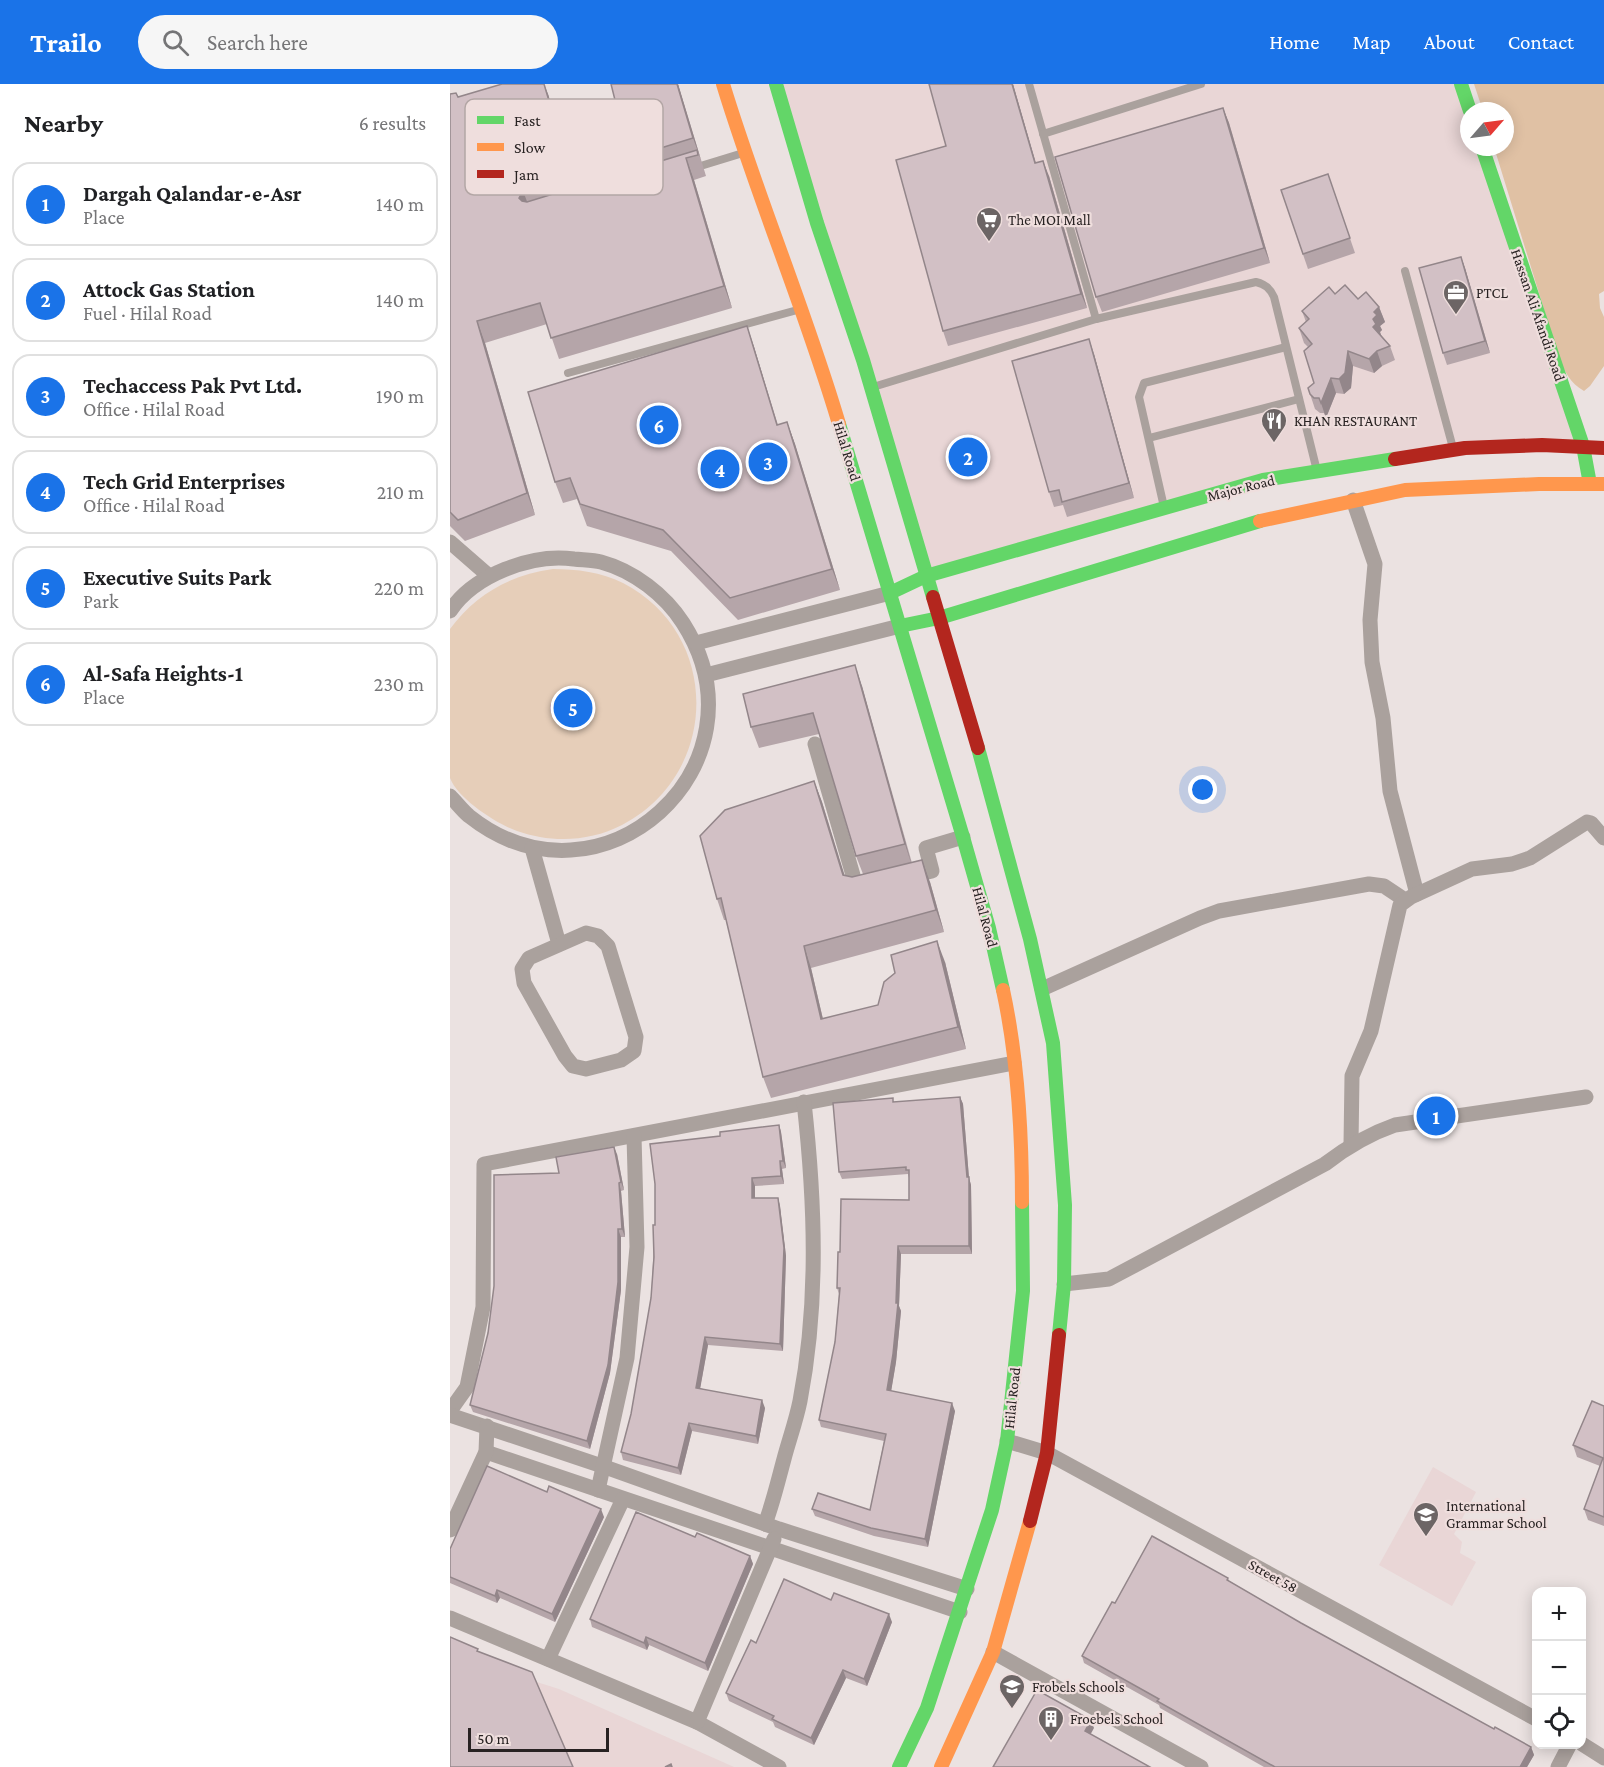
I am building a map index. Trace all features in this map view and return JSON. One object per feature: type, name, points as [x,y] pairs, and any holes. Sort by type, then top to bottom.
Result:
[{"type":"street","name":"Hilal Road","points":[[723,84],[744,152],[803,309],[963,837],[989,928],[1007,1010],[1014,1063],[1022,1147],[1023,1291],[1007,1441],[992,1510],[960,1612],[927,1708],[899,1767]]},
{"type":"street","points":[[776,84],[817,223],[871,387],[1009,854],[1053,1043],[1065,1205],[1064,1284],[1047,1453],[993,1652],[941,1767]]},
{"type":"street","points":[[1461,84],[1467,102]]},
{"type":"street","name":"Hassan Ali Afandi Road","points":[[1485,156],[1597,484]]},
{"type":"street","name":"Major Road","points":[[890,593],[926,576],[1263,480],[1454,450],[1542,446],[1604,448]]},
{"type":"street","points":[[706,675],[939,618],[1268,519],[1353,500],[1405,490],[1539,484],[1597,484]]},
{"type":"street","points":[[1353,500],[1375,564],[1370,620],[1372,662],[1383,718],[1390,791],[1411,897]]},
{"type":"street","points":[[450,542],[489,576]]},
{"type":"street","points":[[450,611],[455,603],[489,576],[518,563],[560,557],[602,562],[641,580],[673,607],[696,643],[706,675],[709,719],[698,761],[676,798],[644,827],[605,845],[569,851],[532,848],[498,835],[467,815],[450,796]]},
{"type":"street","points":[[696,643],[890,593]]},
{"type":"street","points":[[815,744],[857,889],[932,871],[926,848],[963,837]]},
{"type":"street","points":[[1351,1144],[1352,1077],[1371,1031],[1400,905],[1411,897],[1472,869],[1522,862],[1587,822],[1591,823],[1604,838]]},
{"type":"street","points":[[532,848],[559,944]]},
{"type":"street","points":[[1042,990],[1200,918],[1234,907],[1254,906],[1369,884],[1384,886],[1411,897]]},
{"type":"street","points":[[586,933],[598,936],[608,946],[636,1037],[634,1050],[621,1060],[586,1069],[573,1066],[565,1056],[524,983],[522,969],[529,958],[559,944],[586,933]]},
{"type":"street","points":[[967,1589],[772,1527],[450,1413],[467,1387],[483,1307],[484,1164],[804,1101],[1014,1063]]},
{"type":"street","points":[[1064,1284],[1109,1279],[1325,1164],[1351,1144],[1374,1132],[1395,1125],[1586,1097]]},
{"type":"street","points":[[697,1722],[769,1547],[800,1403],[813,1282],[814,1222],[811,1162],[804,1101]]},
{"type":"street","points":[[598,1490],[605,1467],[627,1358],[637,1247],[634,1136]]},
{"type":"street","points":[[450,1530],[486,1452],[487,1426]]},
{"type":"street","name":"Street 58","points":[[1007,1441],[1047,1453],[1532,1717]]},
{"type":"street","points":[[486,1452],[960,1612]]},
{"type":"street","points":[[548,1659],[623,1499]]},
{"type":"street","points":[[450,1618],[697,1722],[779,1767]]},
{"type":"street","points":[[993,1652],[1201,1767]]},
{"type":"street","points":[[1586,1747],[1604,1758]]},
{"type":"street","points":[[1558,1767],[1567,1749]]},
{"type":"lane","points":[[1029,84],[1096,319]]},
{"type":"lane","points":[[1043,134],[1201,84]]},
{"type":"lane","points":[[688,170],[744,152]]},
{"type":"lane","points":[[1405,272],[1454,450]]},
{"type":"lane","points":[[871,387],[1096,319],[1256,282],[1263,284],[1274,297],[1317,472]]},
{"type":"lane","points":[[568,373],[803,309]]},
{"type":"lane","points":[[1164,508],[1139,397],[1144,383],[1286,347]]},
{"type":"lane","points":[[1149,438],[1299,399]]},
{"type":"shaded area","points":[[778,84],[1464,84],[1467,102],[1460,102],[1460,156],[1485,156],[1581,442],[1348,467],[926,576]]},
{"type":"shaded area","points":[[1474,84],[1604,84],[1604,291],[1599,294],[1600,308],[1604,317],[1604,366],[1584,391],[1568,377],[1559,358],[1497,156],[1514,156],[1514,102],[1480,102]]},
{"type":"shaded area","points":[[553,569],[589,572],[615,579],[655,606],[678,635],[692,669],[696,704],[691,739],[677,773],[654,802],[622,825],[583,838],[543,838],[509,828],[469,802],[454,786],[450,778],[450,629],[471,606],[495,588],[522,576]]},
{"type":"shaded area","points":[[561,697],[569,700],[572,708],[569,716],[561,719],[553,716],[550,708],[553,700]]},
{"type":"shaded area","name":"International Grammar School","points":[[1433,1467],[1476,1492],[1454,1534],[1462,1542],[1460,1553],[1476,1562],[1452,1606],[1379,1565]]},
{"type":"shaded area","points":[[450,1655],[559,1689],[734,1767],[450,1767]]},
{"type":"building","points":[[502,84],[544,84],[548,99],[465,99],[465,195],[521,195],[519,198],[527,202],[550,195],[663,195],[663,160],[697,150],[698,155],[686,158],[724,286],[551,338],[540,303],[477,321],[527,493],[458,520],[450,512],[450,94],[456,93],[458,97]]},
{"type":"building","points":[[611,84],[677,84],[693,138],[663,147],[663,99],[615,99]]},
{"type":"building","name":"The MOI Mall","points":[[929,84],[1012,84],[1035,163],[1043,161],[1081,294],[943,331],[896,160],[946,146]]},
{"type":"building","points":[[1223,108],[1264,248],[1096,297],[1055,157]]},
{"type":"building","points":[[1328,174],[1350,238],[1303,254],[1281,190]]},
{"type":"building","name":"PTCL","points":[[1461,257],[1485,341],[1443,353],[1419,268]]},
{"type":"building","points":[[1345,285],[1358,299],[1366,292],[1379,307],[1374,312],[1377,315],[1373,319],[1376,324],[1373,327],[1390,346],[1377,351],[1369,359],[1348,351],[1345,373],[1339,379],[1331,378],[1321,403],[1319,398],[1314,398],[1310,394],[1308,388],[1314,383],[1304,351],[1312,344],[1299,328],[1309,319],[1302,311],[1329,287],[1335,294]]},
{"type":"building","points":[[747,326],[777,425],[787,422],[832,569],[730,598],[663,530],[580,504],[570,478],[555,482],[528,392]]},
{"type":"building","points":[[1089,339],[1129,483],[1062,502],[1059,490],[1049,492],[1012,361]]},
{"type":"building","points":[[855,665],[905,844],[856,856],[813,713],[751,727],[743,694]]},
{"type":"building","points":[[814,781],[843,875],[852,877],[922,860],[936,910],[804,946],[821,1019],[878,1005],[884,982],[895,973],[891,955],[937,941],[958,1027],[763,1077],[721,898],[717,899],[700,836],[725,810]]},
{"type":"building","points":[[960,1097],[967,1177],[969,1177],[969,1246],[898,1246],[896,1303],[898,1303],[887,1390],[952,1403],[925,1539],[871,1528],[812,1509],[818,1493],[870,1510],[886,1434],[819,1420],[835,1342],[840,1288],[837,1288],[841,1199],[909,1200],[909,1170],[906,1170],[906,1167],[839,1172],[833,1103],[893,1098],[893,1102]]},
{"type":"building","points":[[779,1125],[783,1161],[780,1161],[781,1176],[752,1178],[752,1198],[778,1198],[784,1248],[780,1344],[705,1337],[696,1388],[762,1400],[756,1436],[689,1423],[678,1468],[621,1452],[631,1414],[651,1298],[655,1184],[650,1144],[720,1136],[720,1132]]},
{"type":"building","points":[[614,1147],[621,1182],[619,1183],[622,1229],[618,1229],[618,1282],[608,1365],[587,1441],[470,1405],[488,1333],[494,1286],[494,1175],[559,1173],[556,1157]]},
{"type":"building","points":[[1592,1401],[1604,1406],[1604,1517],[1584,1509],[1603,1458],[1573,1445]]},
{"type":"building","points":[[487,1466],[547,1492],[549,1486],[601,1509],[552,1614],[497,1590],[495,1596],[450,1577],[450,1549]]},
{"type":"building","points":[[636,1512],[695,1537],[697,1533],[750,1556],[705,1663],[646,1637],[644,1643],[590,1619]]},
{"type":"building","points":[[1152,1536],[1228,1578],[1227,1580],[1301,1623],[1531,1747],[1520,1767],[1275,1767],[1082,1656]]},
{"type":"building","points":[[784,1579],[831,1600],[834,1593],[889,1614],[864,1679],[843,1670],[811,1738],[772,1719],[774,1716],[726,1693],[751,1640],[756,1643]]},
{"type":"building","points":[[450,1637],[478,1649],[477,1651],[532,1672],[573,1767],[450,1767]]},
{"type":"building","name":"Froebels School","points":[[1037,1690],[1091,1720],[1085,1731],[1150,1767],[993,1767]]},
{"type":"traffic: fast","points":[[776,84],[817,223],[863,360],[933,597]]},
{"type":"traffic: fast","points":[[1461,84],[1467,102]]},
{"type":"traffic: fast","points":[[1485,156],[1583,446],[1590,484]]},
{"type":"traffic: fast","points":[[839,424],[963,837],[989,928],[1003,990]]},
{"type":"traffic: fast","points":[[890,593],[926,576],[1263,480],[1395,459]]},
{"type":"traffic: fast","points":[[900,626],[939,618],[1260,521]]},
{"type":"traffic: fast","points":[[978,748],[1030,939],[1053,1043],[1065,1205],[1064,1284],[1059,1335]]},
{"type":"traffic: fast","points":[[899,1767],[927,1708],[992,1510],[1007,1441],[1023,1291],[1022,1202]]},
{"type":"traffic: slow","points":[[723,84],[839,424]]},
{"type":"traffic: slow","points":[[1260,521],[1405,490],[1539,484],[1604,484]]},
{"type":"traffic: slow","points":[[1003,990],[1018,1096],[1022,1202]]},
{"type":"traffic: slow","points":[[941,1767],[993,1652],[1030,1521]]},
{"type":"traffic: jam","points":[[1395,459],[1465,448],[1542,445],[1604,448]]},
{"type":"traffic: jam","points":[[933,597],[978,748]]},
{"type":"traffic: jam","points":[[1030,1521],[1047,1453],[1059,1335]]},
{"type":"place","name":"The MOI Mall","points":[[989,243]]},
{"type":"place","name":"PTCL","points":[[1456,316]]},
{"type":"place","name":"Al-Safa Heights-1","points":[[659,425]]},
{"type":"place","name":"KHAN RESTAURANT","points":[[1274,444]]},
{"type":"place","name":"Attock Gas Station","points":[[968,457]]},
{"type":"place","name":"Techaccess Pak Pvt Ltd.","points":[[768,462]]},
{"type":"place","name":"Tech Grid Enterprises","points":[[720,469]]},
{"type":"place","name":"Executive Suits Park","points":[[573,708]]},
{"type":"place","name":"Dargah Qalandar-e-Asr","points":[[1436,1116]]},
{"type":"place","name":"International Grammar School","points":[[1426,1538]]},
{"type":"place","name":"Frobels Schools","points":[[1012,1710]]},
{"type":"place","name":"Froebels School","points":[[1051,1742]]}]
